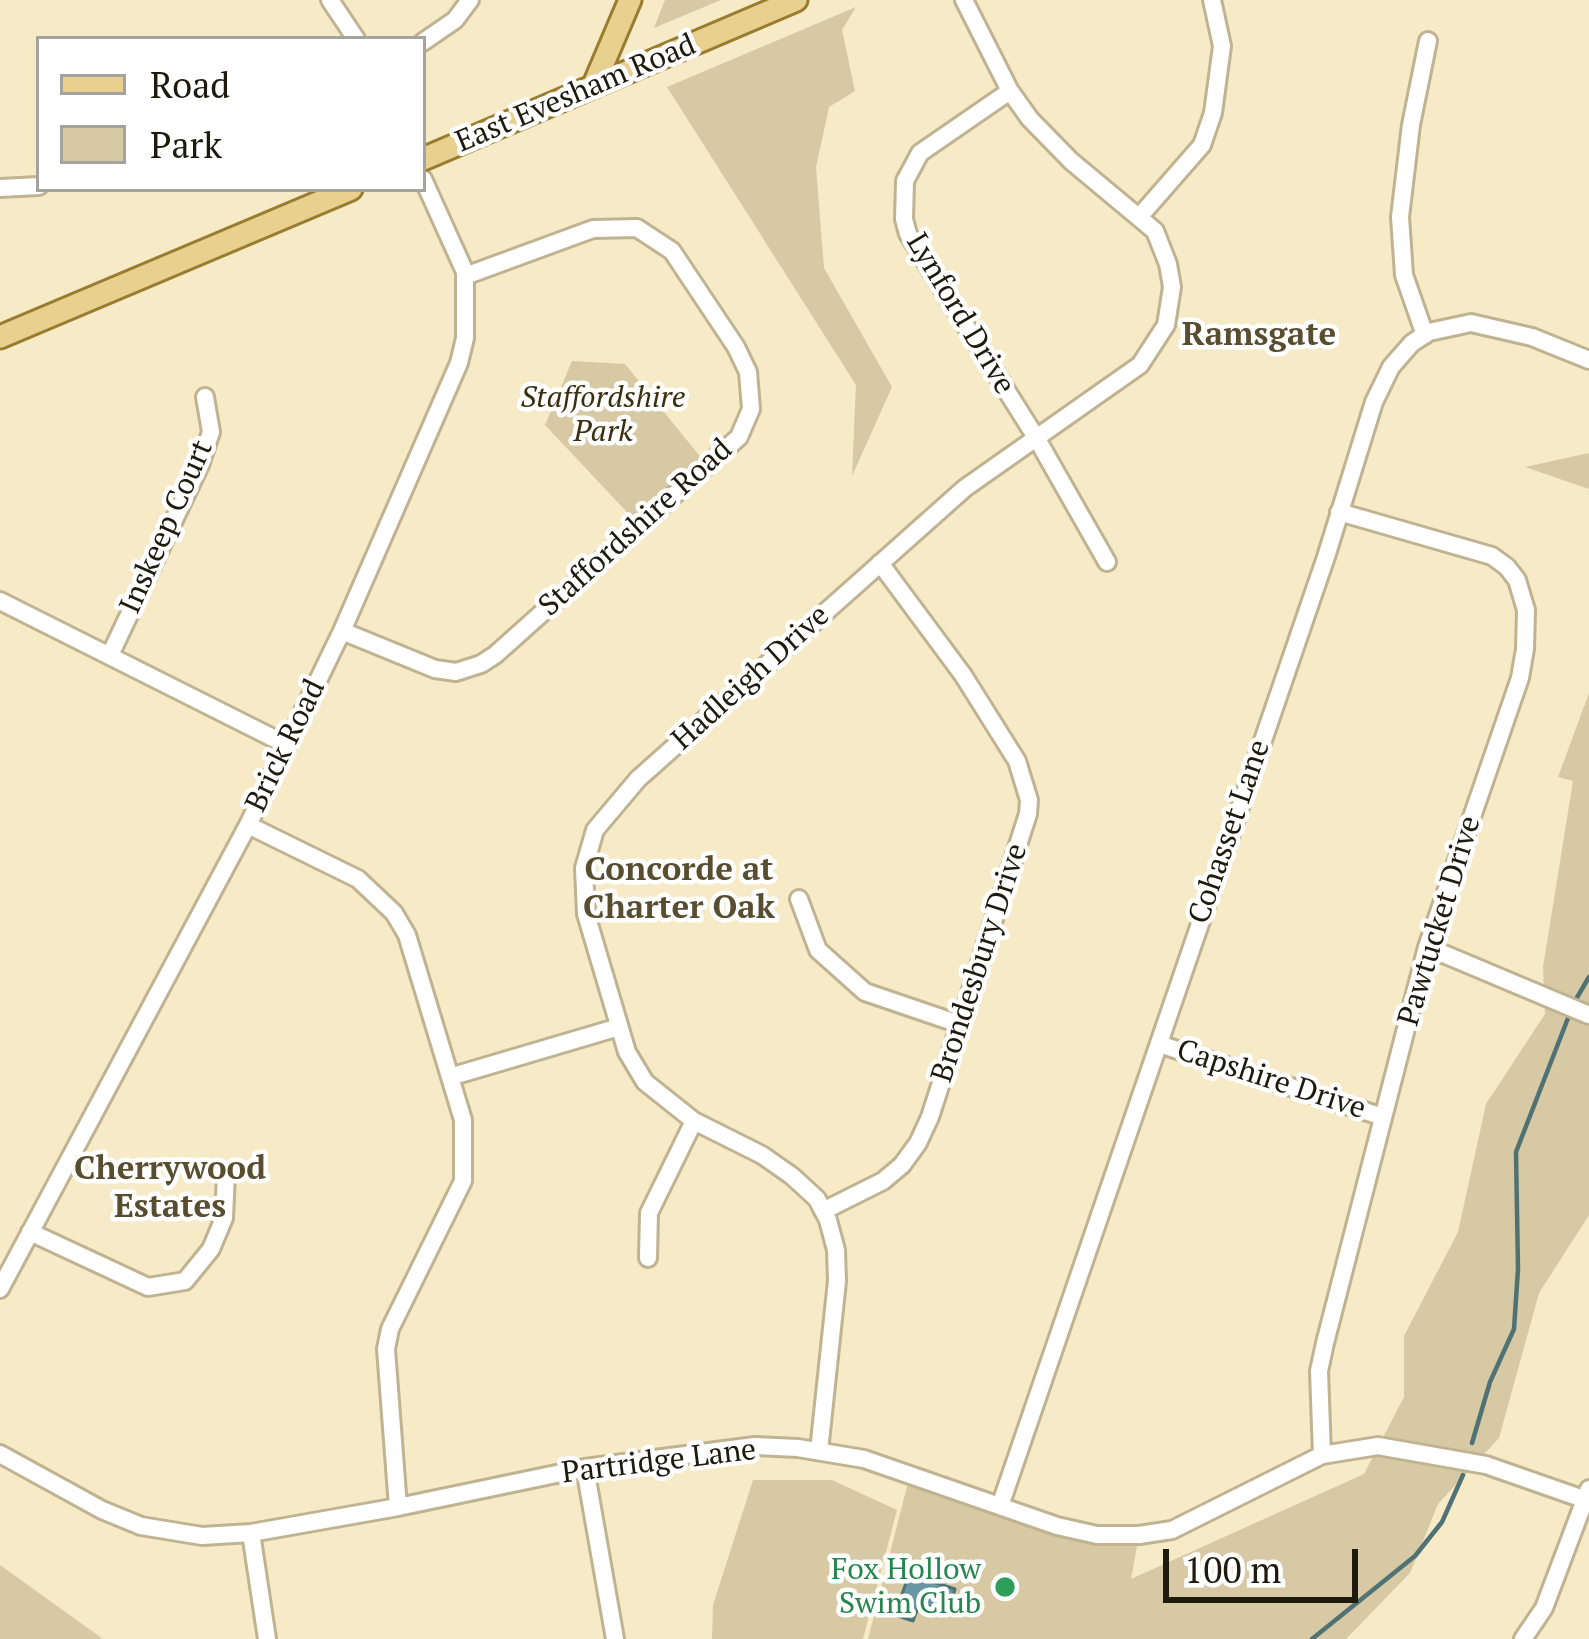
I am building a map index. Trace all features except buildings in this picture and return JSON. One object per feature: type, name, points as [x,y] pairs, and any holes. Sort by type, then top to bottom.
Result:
[{"type":"main road","points":[[593,87],[630,0]]},
{"type":"main road","name":"East Evesham Road","points":[[426,158],[796,0]]},
{"type":"main road","points":[[0,337],[344,192]]},
{"type":"street","points":[[329,0],[354,36]]},
{"type":"street","points":[[426,40],[455,20],[470,0]]},
{"type":"street","name":"Hadleigh Drive","points":[[823,1211],[792,1176],[762,1155],[694,1121],[645,1082],[627,1052],[586,914],[584,868],[595,830],[638,779],[965,488],[1140,365],[1166,325],[1172,287],[1155,231],[1071,161],[1030,119],[1010,91],[964,0]]},
{"type":"street","points":[[1139,216],[1202,145],[1213,113],[1222,46],[1213,0]]},
{"type":"street","points":[[1428,41],[1411,125],[1400,218],[1403,275],[1425,335],[1449,326],[1493,326],[1589,360]]},
{"type":"street","name":"Lynford Drive","points":[[1010,91],[920,153],[905,181],[904,219],[908,234],[1107,562]]},
{"type":"street","points":[[0,188],[36,186]]},
{"type":"street","name":"Brick Road","points":[[0,1289],[248,825],[342,631],[459,363],[465,338],[465,276],[426,186]]},
{"type":"street","name":"Staffordshire Road","points":[[342,631],[435,669],[456,672],[481,664],[739,437],[751,410],[748,372],[736,347],[672,251],[638,228],[593,229],[465,276]]},
{"type":"street","name":"Cohasset Lane","points":[[1000,1505],[1374,402],[1391,367],[1425,335]]},
{"type":"street","name":"Inskeep Court","points":[[110,655],[200,465],[211,432],[205,397]]},
{"type":"street","name":"Pawtucket Drive","points":[[1322,1454],[1319,1371],[1383,1117],[1427,947],[1526,649],[1526,610],[1517,580],[1492,556],[1340,512]]},
{"type":"street","name":"Brondesbury Drive","points":[[823,1211],[883,1181],[902,1165],[930,1117],[1015,862],[1029,800],[1017,761],[963,675],[880,562]]},
{"type":"street","points":[[0,601],[286,745]]},
{"type":"street","points":[[248,825],[358,879],[380,896],[407,935],[463,1120],[463,1181],[390,1329],[386,1349],[398,1507]]},
{"type":"street","points":[[799,899],[818,950],[865,992],[959,1024]]},
{"type":"street","points":[[1427,947],[1589,1015]]},
{"type":"street","points":[[453,1076],[619,1027]]},
{"type":"street","name":"Capshire Drive","points":[[1159,1043],[1383,1117]]},
{"type":"street","points":[[648,1258],[649,1213],[694,1121]]},
{"type":"street","points":[[30,1232],[148,1287],[185,1281],[211,1249],[224,1219],[226,1174]]},
{"type":"street","points":[[819,1451],[837,1282],[836,1250],[823,1211]]},
{"type":"street","name":"Partridge Lane","points":[[0,1454],[101,1510],[141,1526],[202,1536],[251,1533],[398,1507],[585,1468],[755,1447],[864,1459],[1097,1534],[1172,1530],[1322,1454],[1378,1445],[1486,1465],[1588,1497]]},
{"type":"street","points":[[585,1468],[615,1639]]},
{"type":"street","points":[[1523,1639],[1544,1608],[1588,1497]]},
{"type":"street","points":[[251,1533],[267,1639]]},
{"type":"green space","points":[[665,0],[721,0],[654,28]]},
{"type":"green space","points":[[856,7],[842,30],[855,91],[829,107],[816,167],[824,268],[892,387],[852,476],[856,385],[667,87]]},
{"type":"green space","name":"Staffordshire Park","points":[[572,361],[625,364],[707,465],[640,526],[545,425]]},
{"type":"green space","points":[[1589,453],[1589,489],[1525,467]]},
{"type":"green space","points":[[1589,693],[1589,1215],[1539,1293],[1499,1438],[1438,1504],[1410,1573],[1346,1639],[868,1639],[910,1475],[1057,1526],[1139,1535],[1131,1579],[1364,1474],[1404,1397],[1404,1336],[1458,1232],[1486,1104],[1545,1014],[1543,967],[1573,781],[1558,777]]},
{"type":"green space","points":[[753,1480],[832,1480],[897,1510],[863,1639],[712,1639],[713,1605]]},
{"type":"green space","points":[[0,1565],[103,1639],[0,1639]]},
{"type":"water","points":[[909,1574],[955,1589],[948,1613],[920,1603],[913,1621],[895,1615]]},
{"type":"waterway","points":[[1575,1001],[1589,977]]},
{"type":"waterway","points":[[1472,1443],[1490,1382],[1514,1329],[1516,1152],[1570,1013]]},
{"type":"waterway","points":[[1312,1639],[1415,1556],[1442,1522],[1463,1475]]},
{"type":"place","name":"Fox Hollow Swim Club","points":[[1005,1587]]},
{"type":"district","name":"Ramsgate","points":[[1259,336]]},
{"type":"district","name":"Concorde at Charter Oak","points":[[679,890]]},
{"type":"district","name":"Cherrywood Estates","points":[[170,1189]]}]
